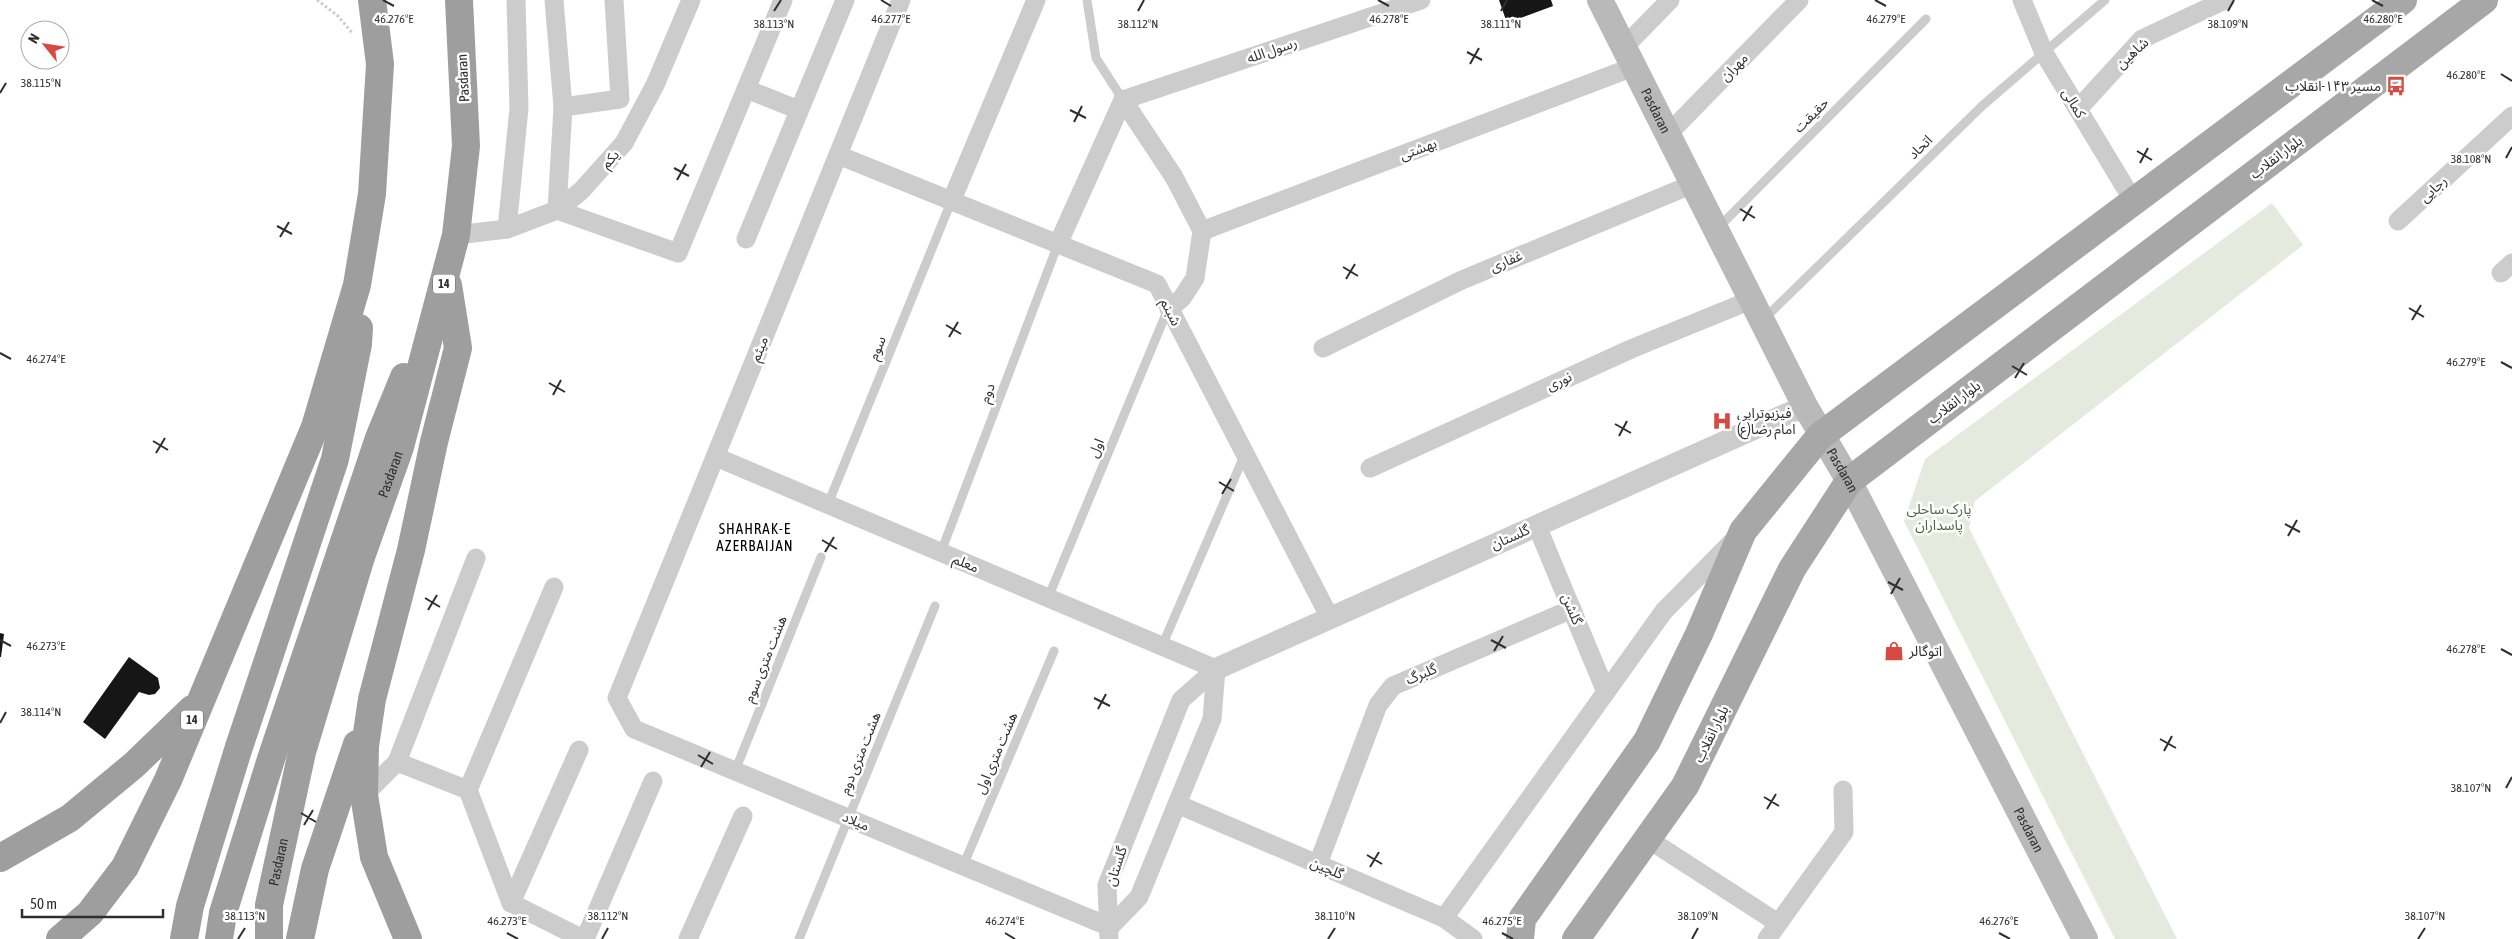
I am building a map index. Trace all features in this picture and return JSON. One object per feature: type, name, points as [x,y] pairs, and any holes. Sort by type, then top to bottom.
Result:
[{"type":"highway","name":"14","points":[[60,939],[90,913],[125,867],[168,780],[315,427],[358,285],[372,194],[380,64],[372,0]]},
{"type":"highway","name":"Pasdaran","points":[[268,939],[270,905],[302,752],[361,557],[400,447],[456,235],[466,146],[458,0]]},
{"type":"highway","points":[[184,939],[190,906],[236,759],[335,459],[358,344],[363,251]]},
{"type":"highway","points":[[300,939],[315,868],[372,699],[411,550],[434,442],[458,348],[447,274]]},
{"type":"highway","points":[[219,939],[223,913],[271,759],[379,438],[447,274]]},
{"type":"highway","points":[[372,699],[365,746],[364,795],[374,857],[408,939]]},
{"type":"highway","name":"14","points":[[0,858],[70,818],[134,764],[199,703]]},
{"type":"main road","name":"Pasdaran","points":[[1600,0],[1804,406],[1820,436],[1849,481],[2085,939]]},
{"type":"main road","points":[[1520,939],[1522,919],[1647,741],[1700,634],[1743,531],[1820,436],[2402,0]]},
{"type":"main road","name":"بلوار انقلاب","points":[[1576,939],[1685,786],[1792,568],[1849,481],[2484,0]]},
{"type":"street","points":[[507,229],[519,108],[516,0]]},
{"type":"street","points":[[554,0],[563,107],[557,210],[678,253],[783,0]]},
{"type":"street","points":[[563,107],[620,99],[614,0]]},
{"type":"street","name":"یکم","points":[[456,235],[507,229],[557,210],[582,191],[624,143],[655,85],[691,0]]},
{"type":"street","points":[[746,239],[845,0]]},
{"type":"street","name":"میثم","points":[[617,698],[901,0]]},
{"type":"street","points":[[951,202],[1036,0]]},
{"type":"street","name":"رسول الله","points":[[1123,100],[1420,0]]},
{"type":"street","points":[[1629,57],[1670,0]]},
{"type":"street","name":"مهران","points":[[1668,134],[1799,0]]},
{"type":"street","name":"کمالی","points":[[2022,0],[2044,53],[2134,202]]},
{"type":"street","name":"شاهین","points":[[2078,109],[2142,39],[2225,0]]},
{"type":"street","name":"بهشتی","points":[[1202,231],[1629,57]]},
{"type":"street","points":[[746,89],[799,110]]},
{"type":"street","points":[[1123,100],[1174,177],[1202,231],[1195,278],[1182,298],[1169,309]]},
{"type":"street","points":[[1058,244],[1123,100]]},
{"type":"street","name":"رجایی","points":[[2398,221],[2512,116]]},
{"type":"street","name":"شبنم","points":[[838,155],[1157,284],[1330,618]]},
{"type":"street","name":"غفاری","points":[[1323,348],[1462,280],[1692,184]]},
{"type":"street","name":"نوری","points":[[1370,468],[1631,349],[1756,310]]},
{"type":"street","name":"گلستان","points":[[1110,933],[1107,884],[1181,700],[1216,669],[1804,406]]},
{"type":"street","name":"معلم","points":[[716,457],[1216,669]]},
{"type":"street","name":"گلشن","points":[[1537,526],[1606,692]]},
{"type":"street","points":[[1444,918],[1664,611],[1743,531]]},
{"type":"street","points":[[364,795],[397,762],[476,558]]},
{"type":"street","points":[[554,587],[468,790],[511,903],[584,939],[654,781]]},
{"type":"street","name":"گلبرگ","points":[[1318,864],[1378,705],[1393,686],[1572,609]]},
{"type":"street","points":[[1110,933],[1139,897],[1212,719],[1216,669]]},
{"type":"street","name":"میلاد","points":[[617,698],[634,729],[963,866],[1110,933]]},
{"type":"street","points":[[511,903],[579,750]]},
{"type":"street","points":[[397,762],[468,790]]},
{"type":"street","points":[[1767,939],[1844,832],[1843,790]]},
{"type":"street","name":"گلچین","points":[[1177,804],[1444,918],[1473,939]]},
{"type":"street","points":[[688,939],[743,816]]},
{"type":"street","points":[[1648,839],[1778,924]]},
{"type":"lane","points":[[1087,0],[1096,58],[1123,100]]},
{"type":"lane","name":"اتحاد","points":[[1756,310],[1982,106],[2105,0]]},
{"type":"lane","name":"حقیقت","points":[[1716,230],[1926,19]]},
{"type":"lane","name":"سوم","points":[[828,504],[951,202]]},
{"type":"lane","name":"دوم","points":[[941,552],[1058,244]]},
{"type":"lane","name":"اول","points":[[1048,598],[1169,309]]},
{"type":"lane","points":[[1162,646],[1245,454]]},
{"type":"lane","name":"هشت متری سوم","points":[[735,771],[821,557]]},
{"type":"lane","name":"هشت متری دوم","points":[[799,939],[936,606]]},
{"type":"lane","name":"هشت متری اول","points":[[963,866],[1054,650]]},
{"type":"path","points":[[317,0],[338,16],[356,37]]},
{"type":"green space","name":"پارک ساحلی پاسداران","points":[[2272,203],[2303,245],[1975,501],[1969,528],[2177,939],[2115,939],[1904,521],[1925,459]]},
{"type":"building","points":[[1499,0],[1551,0],[1553,6],[1507,23]]},
{"type":"building","points":[[0,633],[4,634],[1,657],[0,657]]},
{"type":"building","points":[[129,657],[158,678],[160,688],[155,694],[149,695],[139,692],[105,739],[83,722]]},
{"type":"place","name":"مسیر ۱۴۳-انقلاب","points":[[2396,86]]},
{"type":"place","name":"فیزیوتراپی امام رضا(ع)","points":[[1722,421]]},
{"type":"place","name":"اتوگالر","points":[[1894,651]]},
{"type":"district","name":"SHAHRAK-E AZERBAIJAN","points":[[755,536]]}]
